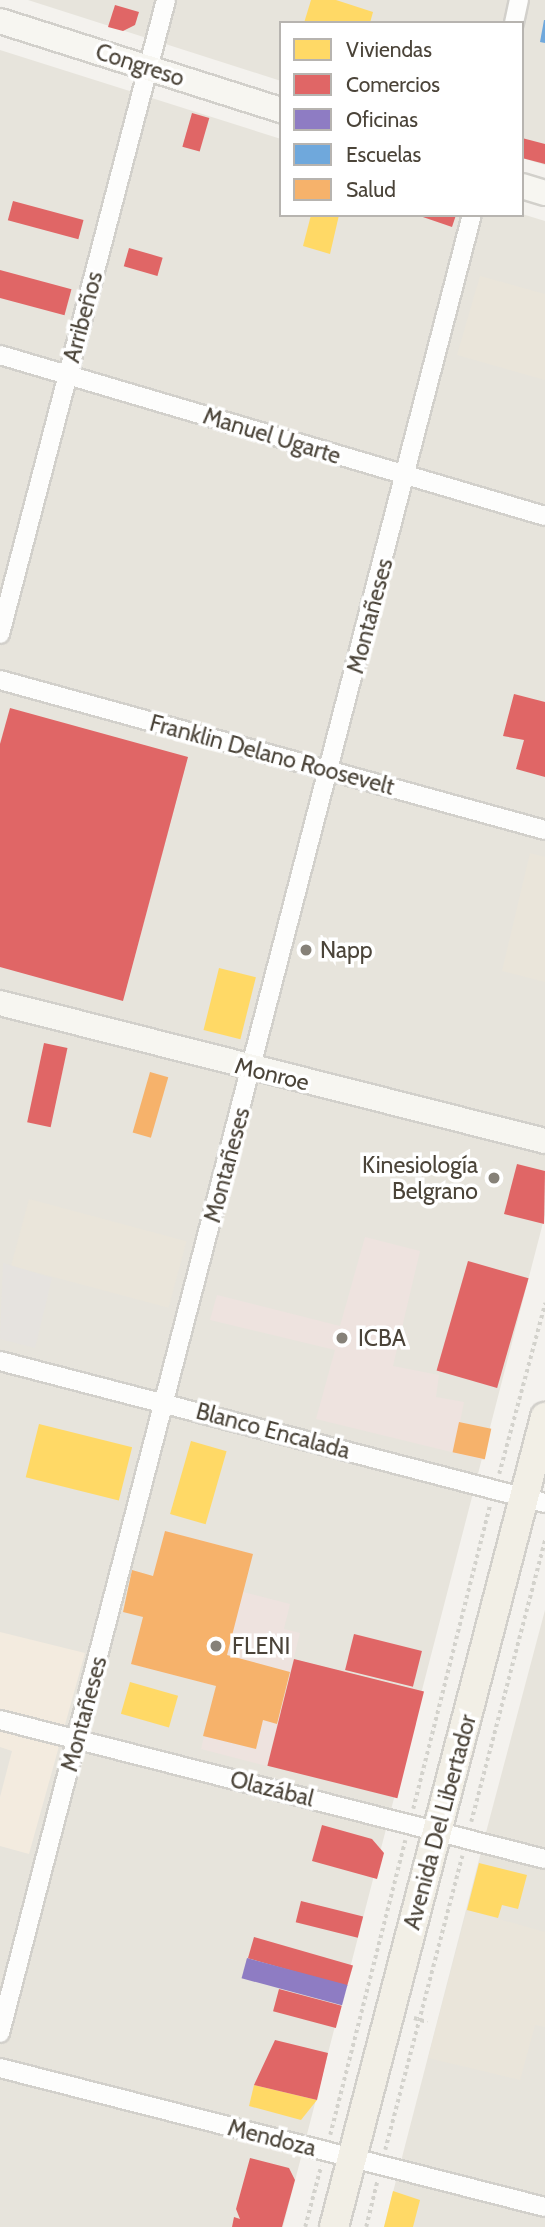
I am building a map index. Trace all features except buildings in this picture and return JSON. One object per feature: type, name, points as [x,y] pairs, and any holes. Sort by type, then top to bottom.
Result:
[{"type":"main road","name":"Congreso","points":[[0,21],[279,109]]},
{"type":"main road","points":[[524,187],[545,193]]},
{"type":"main road","name":"Monroe","points":[[0,1003],[545,1142]]},
{"type":"main road","name":"Avenida Del Libertador","points":[[334,2227],[339,2154],[535,1500],[545,1417]]},
{"type":"street","name":"Arribeños","points":[[0,634],[166,0]]},
{"type":"street","points":[[514,21],[519,0]]},
{"type":"street","name":"Montañeses","points":[[0,2033],[407,476],[472,217]]},
{"type":"street","name":"Manuel Ugarte","points":[[0,355],[545,516]]},
{"type":"street","name":"Franklin Delano Roosevelt","points":[[0,680],[545,830]]},
{"type":"street","name":"Blanco Encalada","points":[[0,1361],[535,1500]]},
{"type":"street","name":"Olazábal","points":[[0,1720],[545,1859]]},
{"type":"street","name":"Mendoza","points":[[0,2068],[545,2207]]},
{"type":"path","points":[[305,2227],[339,2154],[409,1824],[545,1303]]},
{"type":"path","points":[[366,2227],[417,2019],[545,1540]]},
{"type":"path","points":[[458,1631],[464,1628]]},
{"type":"path","points":[[417,2019],[427,2022]]},
{"type":"shaded area","points":[[28,0],[545,0],[545,165],[524,159],[524,21],[279,21],[279,80]]},
{"type":"shaded area","points":[[0,50],[279,138],[279,217],[524,217],[524,215],[545,221],[545,1215],[283,2227],[0,2227]]},
{"type":"shaded area","points":[[480,276],[545,294],[545,380],[457,355]]},
{"type":"shaded area","points":[[530,853],[545,857],[545,982],[502,971]]},
{"type":"shaded area","points":[[29,1199],[186,1241],[169,1308],[11,1266]]},
{"type":"shaded area","name":"ICBA","points":[[365,1237],[420,1251],[393,1366],[439,1375],[436,1397],[464,1402],[460,1422],[491,1429],[484,1460],[316,1419],[335,1350],[210,1320],[217,1295],[340,1326]]},
{"type":"shaded area","points":[[3,1263],[52,1278],[35,1348],[0,1339]]},
{"type":"shaded area","name":"FLENI","points":[[165,1531],[253,1554],[243,1592],[290,1604],[284,1629],[300,1633],[267,1766],[201,1749],[216,1686],[131,1664]]},
{"type":"shaded area","points":[[545,1610],[545,2227],[384,2227],[489,1821]]},
{"type":"shaded area","points":[[0,1632],[85,1653],[29,1854],[0,1846],[0,1797],[12,1751],[0,1747]]},
{"type":"shaded area","points":[[467,1910],[545,1932],[545,2027],[535,2025],[520,2080],[428,2058]]},
{"type":"place","name":"Napp","points":[[306,950]]},
{"type":"place","name":"Kinesiología Belgrano","points":[[494,1178]]},
{"type":"place","name":"ICBA","points":[[342,1338]]},
{"type":"place","name":"FLENI","points":[[216,1646]]}]
